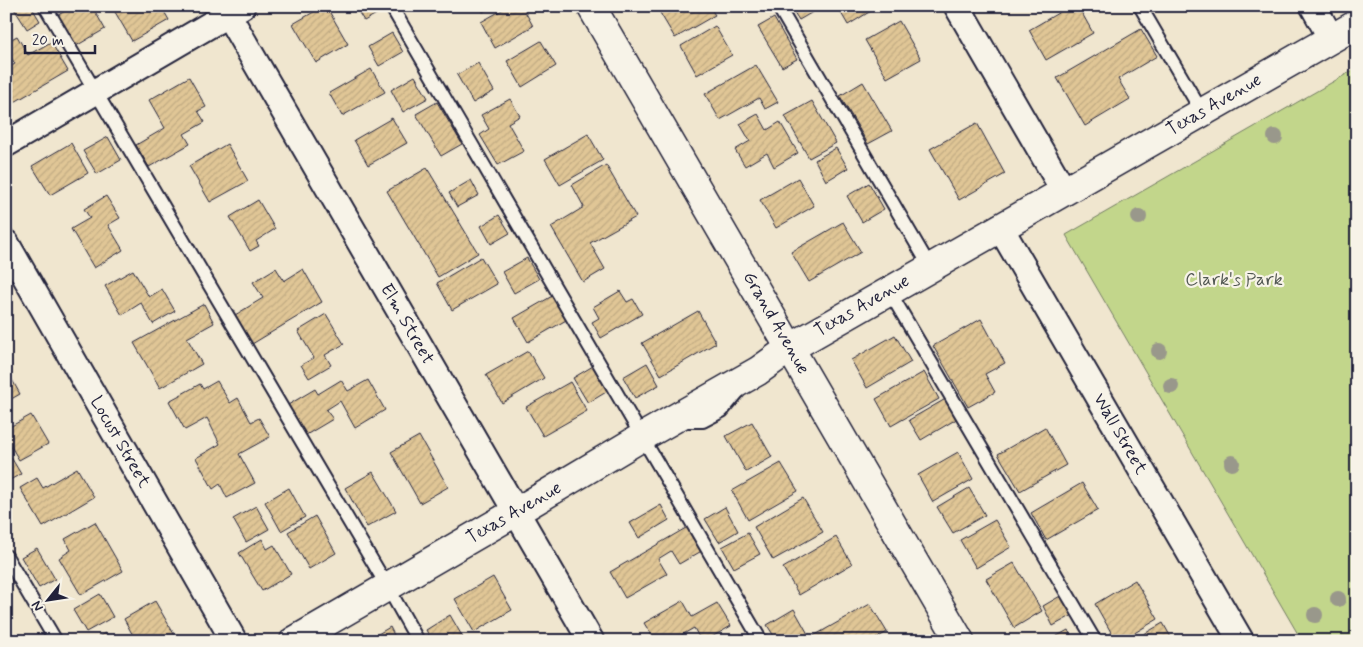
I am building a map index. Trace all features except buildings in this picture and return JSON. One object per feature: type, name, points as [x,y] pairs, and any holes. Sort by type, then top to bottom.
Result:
[{"type":"street","name":"Grand Avenue","points":[[592,6],[960,641]]},
{"type":"street","points":[[957,6],[1064,191]]},
{"type":"street","points":[[1313,6],[1331,38]]},
{"type":"street","points":[[6,144],[96,92],[231,9]]},
{"type":"street","name":"Elm Street","points":[[231,9],[591,641]]},
{"type":"street","name":"Texas Avenue","points":[[294,641],[758,371],[790,348],[1357,24]]},
{"type":"street","name":"Wall Street","points":[[1000,227],[1241,641]]},
{"type":"street","name":"Locust Street","points":[[6,243],[234,641]]},
{"type":"lane","points":[[45,6],[418,641]]},
{"type":"lane","points":[[391,6],[762,641]]},
{"type":"lane","points":[[778,6],[930,267]]},
{"type":"lane","points":[[1140,6],[1202,112]]},
{"type":"lane","points":[[889,291],[1095,641]]},
{"type":"lane","points":[[6,556],[56,641]]},
{"type":"green space","name":"Clark's Park","points":[[1357,68],[1357,641],[1302,641],[1066,235]]}]
